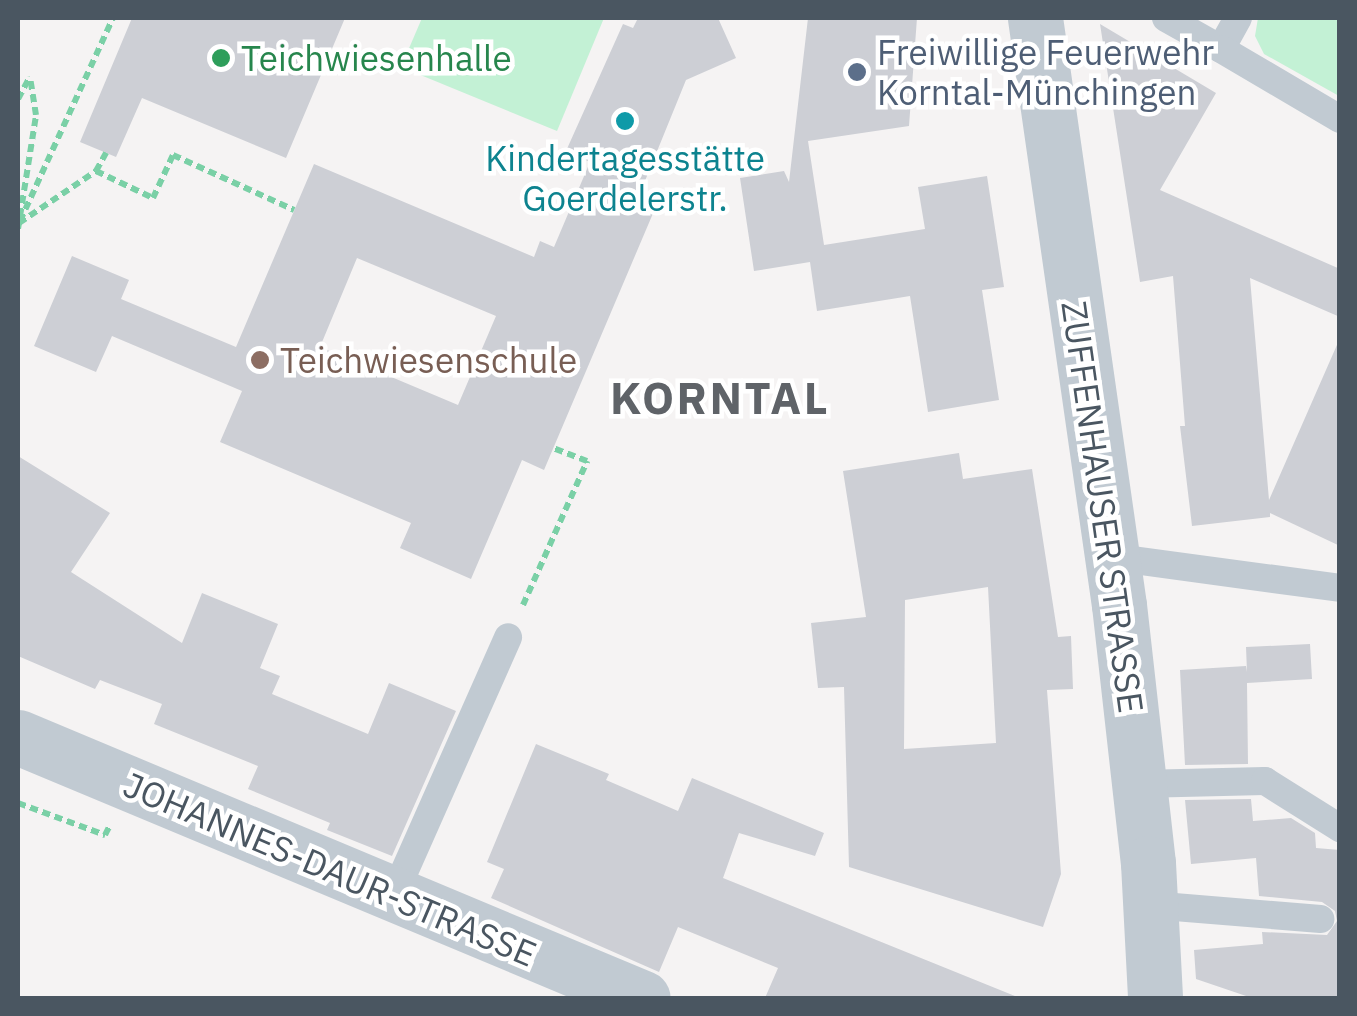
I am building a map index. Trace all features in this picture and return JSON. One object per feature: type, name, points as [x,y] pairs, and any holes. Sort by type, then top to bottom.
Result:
[{"type":"street","name":"ZUFFENHAUSER STRASSE","points":[[1034,18],[1112,557],[1139,784],[1156,998]]},
{"type":"street","name":"JOHANNES-DAUR-STRASSE","points":[[18,737],[642,998]]},
{"type":"lane","points":[[1166,18],[1340,119]]},
{"type":"lane","points":[[1220,49],[1238,18]]},
{"type":"lane","points":[[1112,557],[1340,588]]},
{"type":"lane","points":[[393,897],[508,637]]},
{"type":"lane","points":[[1139,784],[1266,781],[1340,828]]},
{"type":"lane","points":[[1150,905],[1320,919]]},
{"type":"path","points":[[18,226],[113,18]]},
{"type":"path","points":[[18,99],[30,76],[36,115],[18,226]]},
{"type":"path","points":[[18,226],[96,171],[106,153]]},
{"type":"path","points":[[96,171],[153,198],[173,156],[294,210]]},
{"type":"path","points":[[508,637],[587,461],[554,448]]},
{"type":"green space","points":[[422,18],[604,18],[557,131],[401,67]]},
{"type":"green space","points":[[1258,18],[1339,18],[1339,96],[1264,54],[1255,36]]},
{"type":"building","name":"Teichwiesenhalle","points":[[132,18],[345,18],[286,158],[142,98],[116,157],[80,142]]},
{"type":"building","name":"Teichwiesenschule","points":[[638,18],[718,18],[736,58],[686,80],[636,203],[654,211],[544,470],[522,460],[471,579],[400,548],[411,523],[220,442],[242,391],[112,336],[96,372],[34,346],[72,256],[129,280],[121,299],[236,347],[314,164],[534,257],[540,241],[554,247],[590,162],[566,151],[623,24],[633,28]],"holes":[[[357,258],[496,316],[458,405],[320,347]]]},
{"type":"building","points":[[808,18],[917,18],[909,126],[808,141],[824,245],[925,229],[918,187],[987,176],[1004,287],[982,290],[999,400],[928,412],[910,296],[817,311],[810,262],[754,271],[740,178],[784,171],[789,182]]},
{"type":"building","points":[[1100,24],[1216,93],[1160,190],[1340,269],[1340,317],[1250,278],[1269,500],[1340,338],[1340,546],[1270,513],[1270,517],[1192,526],[1180,426],[1185,426],[1173,276],[1140,282]]},
{"type":"building","points":[[959,453],[963,479],[1032,469],[1058,637],[1071,636],[1073,689],[1047,690],[1061,874],[1043,927],[849,867],[844,687],[818,688],[811,623],[866,617],[843,471]],"holes":[[[988,587],[996,743],[904,749],[905,600]]]},
{"type":"building","points":[[18,456],[110,513],[71,572],[182,643],[202,593],[278,624],[260,668],[280,676],[272,694],[368,734],[389,683],[456,711],[392,856],[327,830],[330,823],[248,789],[258,766],[154,724],[162,704],[100,680],[95,689],[18,656]]},
{"type":"building","points":[[1310,644],[1312,679],[1247,683],[1248,764],[1185,765],[1180,670],[1246,666],[1247,672],[1246,647]]},
{"type":"building","points":[[536,744],[609,774],[606,780],[678,811],[692,778],[824,833],[815,856],[739,833],[723,878],[1020,998],[765,998],[778,968],[678,927],[659,972],[491,898],[504,869],[487,862]]},
{"type":"building","points":[[1251,799],[1253,821],[1291,818],[1315,833],[1316,848],[1340,850],[1340,998],[1252,998],[1196,979],[1194,950],[1263,944],[1262,932],[1327,935],[1337,921],[1335,911],[1322,902],[1259,896],[1256,858],[1191,864],[1185,800]]},
{"type":"place","name":"Teichwiesenhalle","points":[[221,58]]},
{"type":"place","name":"Freiwillige Feuerwehr Korntal-Münchingen","points":[[857,72]]},
{"type":"place","name":"Kindertagesstätte Goerdelerstr.","points":[[625,121]]},
{"type":"place","name":"Teichwiesenschule","points":[[260,360]]},
{"type":"district","name":"KORNTAL","points":[[720,398]]}]
